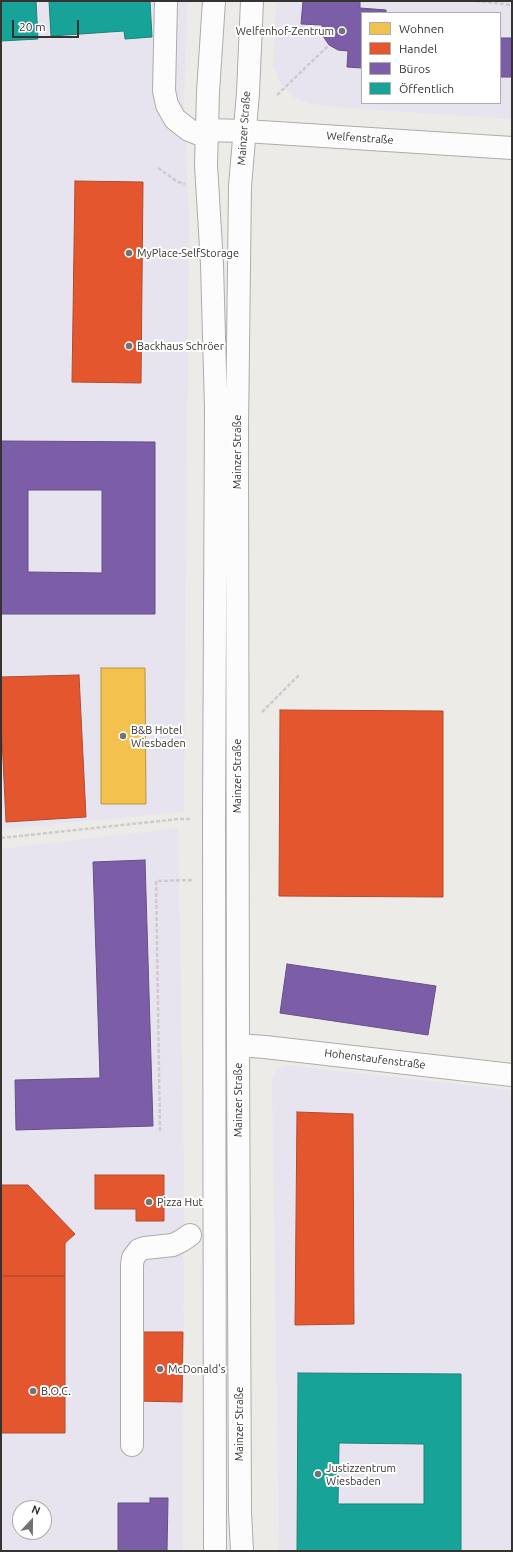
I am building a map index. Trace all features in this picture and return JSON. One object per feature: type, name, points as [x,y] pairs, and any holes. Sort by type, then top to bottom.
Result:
[{"type":"main road","points":[[166,1],[164,90],[167,105],[175,119],[189,130],[207,133]]},
{"type":"main road","name":"Mainzer Straße","points":[[214,1],[207,133],[207,186],[212,274],[216,408],[214,819],[215,1551]]},
{"type":"main road","name":"Mainzer Straße","points":[[242,1551],[240,1512],[238,1045],[239,201],[245,131],[252,1]]},
{"type":"main road","name":"Welfenstraße","points":[[207,133],[245,131],[512,148]]},
{"type":"main road","name":"Hohenstaufenstraße","points":[[238,1045],[512,1075]]},
{"type":"main road","points":[[132,1445],[133,1258],[139,1250],[144,1248],[173,1245],[190,1235]]},
{"type":"path","points":[[476,1],[512,5]]},
{"type":"path","points":[[278,95],[329,45]]},
{"type":"path","points":[[158,168],[178,182]]},
{"type":"path","points":[[262,712],[300,674]]},
{"type":"path","points":[[1,838],[179,819],[214,819]]},
{"type":"path","points":[[160,1131],[156,881],[190,880]]},
{"type":"shaded area","points":[[1,1],[188,1],[184,99],[189,217],[184,812],[1,829]]},
{"type":"shaded area","points":[[276,1],[512,1],[512,119],[311,104],[295,98],[280,83],[273,66]]},
{"type":"shaded area","points":[[178,828],[184,1171],[183,1551],[1,1551],[1,849]]},
{"type":"shaded area","points":[[284,1065],[512,1090],[512,1551],[279,1551],[272,1080],[276,1071]]},
{"type":"building: Wohnen","name":"B&B Hotel Wiesbaden","points":[[101,668],[145,668],[146,804],[101,804]]},
{"type":"building: Handel","points":[[75,181],[143,182],[141,383],[72,382]]},
{"type":"building: Handel","points":[[79,675],[86,817],[6,822],[1,718],[1,677]]},
{"type":"building: Handel","points":[[280,710],[443,711],[443,897],[279,896]]},
{"type":"building: Handel","points":[[297,1112],[353,1114],[354,1324],[295,1325]]},
{"type":"building: Handel","points":[[95,1175],[164,1175],[164,1221],[136,1221],[136,1209],[95,1209]]},
{"type":"building: Handel","points":[[1,1185],[28,1185],[75,1234],[65,1243],[65,1276],[1,1276]]},
{"type":"building: Handel","name":"B.O.C.","points":[[1,1276],[65,1276],[65,1433],[1,1433]]},
{"type":"building: Handel","name":"McDonald's","points":[[138,1332],[183,1332],[182,1402],[137,1401]]},
{"type":"building: Büros","name":"Welfenhof-Zentrum","points":[[303,1],[360,1],[360,8],[386,10],[386,12],[361,12],[361,68],[347,67],[348,51],[338,50],[329,45],[323,36],[322,25],[301,24]]},
{"type":"building: Büros","points":[[501,38],[512,38],[512,77],[501,77]]},
{"type":"building: Büros","points":[[1,441],[155,442],[155,614],[1,614]],"holes":[[[28,490],[102,490],[102,573],[28,572]]]},
{"type":"building: Büros","points":[[145,860],[153,1126],[16,1130],[15,1080],[100,1078],[93,862]]},
{"type":"building: Büros","points":[[287,964],[436,986],[428,1035],[280,1013]]},
{"type":"building: Büros","points":[[150,1498],[168,1498],[167,1551],[118,1551],[118,1503],[150,1503]]},
{"type":"building: Öffentlich","points":[[1,1],[36,1],[38,39],[1,41]]},
{"type":"building: Öffentlich","points":[[49,1],[150,1],[152,37],[125,39],[124,31],[51,36]]},
{"type":"building: Öffentlich","name":"Justizzentrum Wiesbaden","points":[[298,1373],[461,1374],[461,1551],[297,1551]],"holes":[[[339,1443],[424,1444],[424,1504],[338,1504]]]},
{"type":"place","name":"Welfenhof-Zentrum","points":[[342,31]]},
{"type":"place","name":"MyPlace-SelfStorage","points":[[129,253]]},
{"type":"place","name":"Backhaus Schröer","points":[[129,346]]},
{"type":"place","name":"B&B Hotel Wiesbaden","points":[[123,736]]},
{"type":"place","name":"Pizza Hut","points":[[149,1202]]},
{"type":"place","name":"McDonald's","points":[[160,1369]]},
{"type":"place","name":"B.O.C.","points":[[33,1391]]},
{"type":"place","name":"Justizzentrum Wiesbaden","points":[[318,1474]]}]
